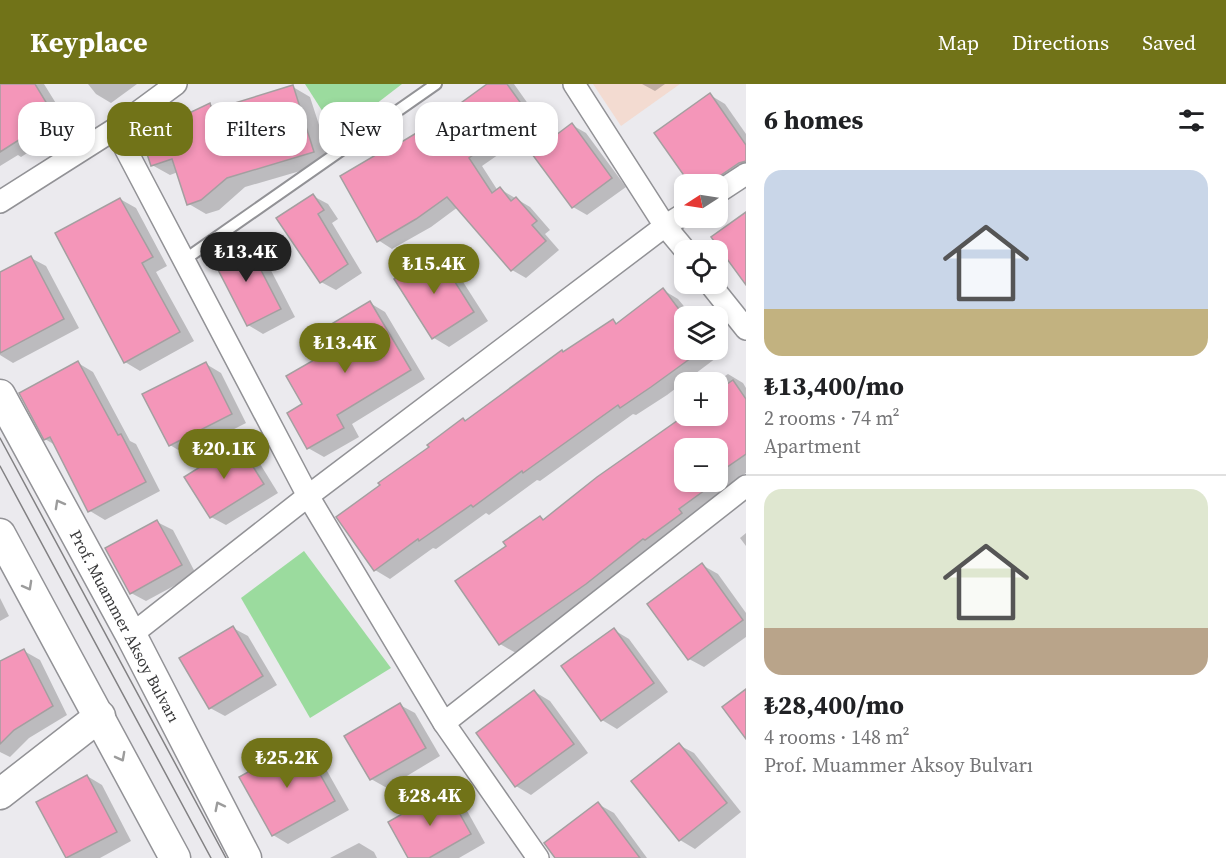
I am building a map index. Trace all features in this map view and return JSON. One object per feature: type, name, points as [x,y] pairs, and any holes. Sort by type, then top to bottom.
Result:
[{"type":"main road","name":"Prof. Muammer Aksoy Bulvarı","points":[[0,395],[131,635],[246,858]]},
{"type":"main road","points":[[0,534],[175,858]]},
{"type":"main road","points":[[0,794],[99,716]]},
{"type":"street","points":[[152,102],[176,84]]},
{"type":"street","points":[[574,84],[665,226],[677,240]]},
{"type":"street","points":[[0,202],[107,134]]},
{"type":"street","points":[[129,156],[308,496],[444,723],[538,858]]},
{"type":"street","points":[[728,186],[746,174]]},
{"type":"street","points":[[131,635],[308,496],[674,220]]},
{"type":"street","points":[[719,294],[746,329]]},
{"type":"street","points":[[444,723],[746,486]]},
{"type":"lane","points":[[184,260],[436,84]]},
{"type":"shaded area","points":[[593,84],[680,84],[621,126]]},
{"type":"green space","points":[[305,84],[402,84],[379,102],[319,102],[319,106]]},
{"type":"green space","points":[[304,551],[391,668],[310,718],[241,598]]},
{"type":"building","points":[[0,84],[35,84],[46,102],[18,102],[18,141],[0,152]]},
{"type":"building","points":[[487,84],[507,84],[520,102],[462,102]]},
{"type":"building","points":[[293,85],[298,102],[238,102]]},
{"type":"building","points":[[710,93],[746,145],[746,161],[723,174],[683,174],[654,133]]},
{"type":"building","points":[[205,105],[205,156],[301,156],[227,178],[201,200],[187,205],[172,159],[151,166],[148,156],[193,156],[193,111]]},
{"type":"building","points":[[572,123],[612,178],[572,208],[533,156],[558,156],[558,134]]},
{"type":"building","points":[[307,130],[314,152],[307,154]]},
{"type":"building","points":[[415,134],[415,156],[472,156],[469,158],[492,193],[500,187],[511,201],[516,197],[537,221],[532,225],[546,241],[511,271],[447,197],[377,242],[340,176],[374,156],[403,156],[403,141]]},
{"type":"building","points":[[313,194],[324,210],[318,214],[348,264],[320,283],[276,218]]},
{"type":"building","points":[[120,198],[153,257],[142,263],[180,332],[124,363],[55,233]]},
{"type":"building","points":[[746,212],[746,285],[728,260],[728,240],[713,240],[711,237],[724,228],[728,228],[728,225]]},
{"type":"building","points":[[246,241],[281,309],[247,326],[212,258]]},
{"type":"building","points":[[436,252],[474,312],[432,339],[394,279]]},
{"type":"building","points":[[31,256],[64,319],[0,353],[0,272]]},
{"type":"building","points":[[663,288],[676,306],[674,306],[674,360],[688,360],[620,408],[618,405],[473,507],[471,505],[419,541],[418,539],[374,571],[336,517],[380,485],[378,483],[429,447],[427,445],[463,418],[465,421],[562,350],[563,352],[613,319],[616,324]]},
{"type":"building","points":[[370,301],[411,370],[337,415],[344,428],[307,449],[287,413],[302,404],[286,376],[335,348],[323,329]]},
{"type":"building","points":[[78,361],[146,482],[88,512],[50,437],[44,440],[19,393]]},
{"type":"building","points":[[206,362],[232,414],[169,446],[142,394]]},
{"type":"building","points":[[733,380],[746,399],[746,454],[728,466],[728,438],[674,438],[674,492],[702,492],[679,509],[682,513],[499,645],[455,581],[506,546],[503,542],[540,516],[543,520],[597,477],[674,423],[674,426],[728,426],[728,383]]},
{"type":"building","points":[[238,443],[264,484],[210,518],[184,477]]},
{"type":"building","points":[[157,520],[182,565],[130,594],[105,548]]},
{"type":"building","points":[[702,563],[743,620],[688,660],[647,604]]},
{"type":"building","points":[[233,626],[263,676],[209,709],[179,658]]},
{"type":"building","points":[[614,628],[654,683],[601,721],[561,666]]},
{"type":"building","points":[[24,649],[53,706],[14,730],[0,744],[0,661]]},
{"type":"building","points":[[746,689],[746,739],[722,707]]},
{"type":"building","points":[[534,690],[574,744],[515,787],[476,733]]},
{"type":"building","points":[[400,703],[426,748],[370,780],[344,736]]},
{"type":"building","points":[[302,742],[335,801],[272,836],[239,777]]},
{"type":"building","points":[[679,743],[727,803],[679,841],[631,781]]},
{"type":"building","points":[[87,775],[117,832],[66,858],[36,802]]},
{"type":"building","points":[[446,789],[471,834],[429,858],[408,858],[388,822]]},
{"type":"building","points":[[598,802],[640,858],[555,858],[544,843]]},
{"type":"tram line","points":[[0,438],[226,858]]},
{"type":"tram line","points":[[0,466],[211,858]]}]
